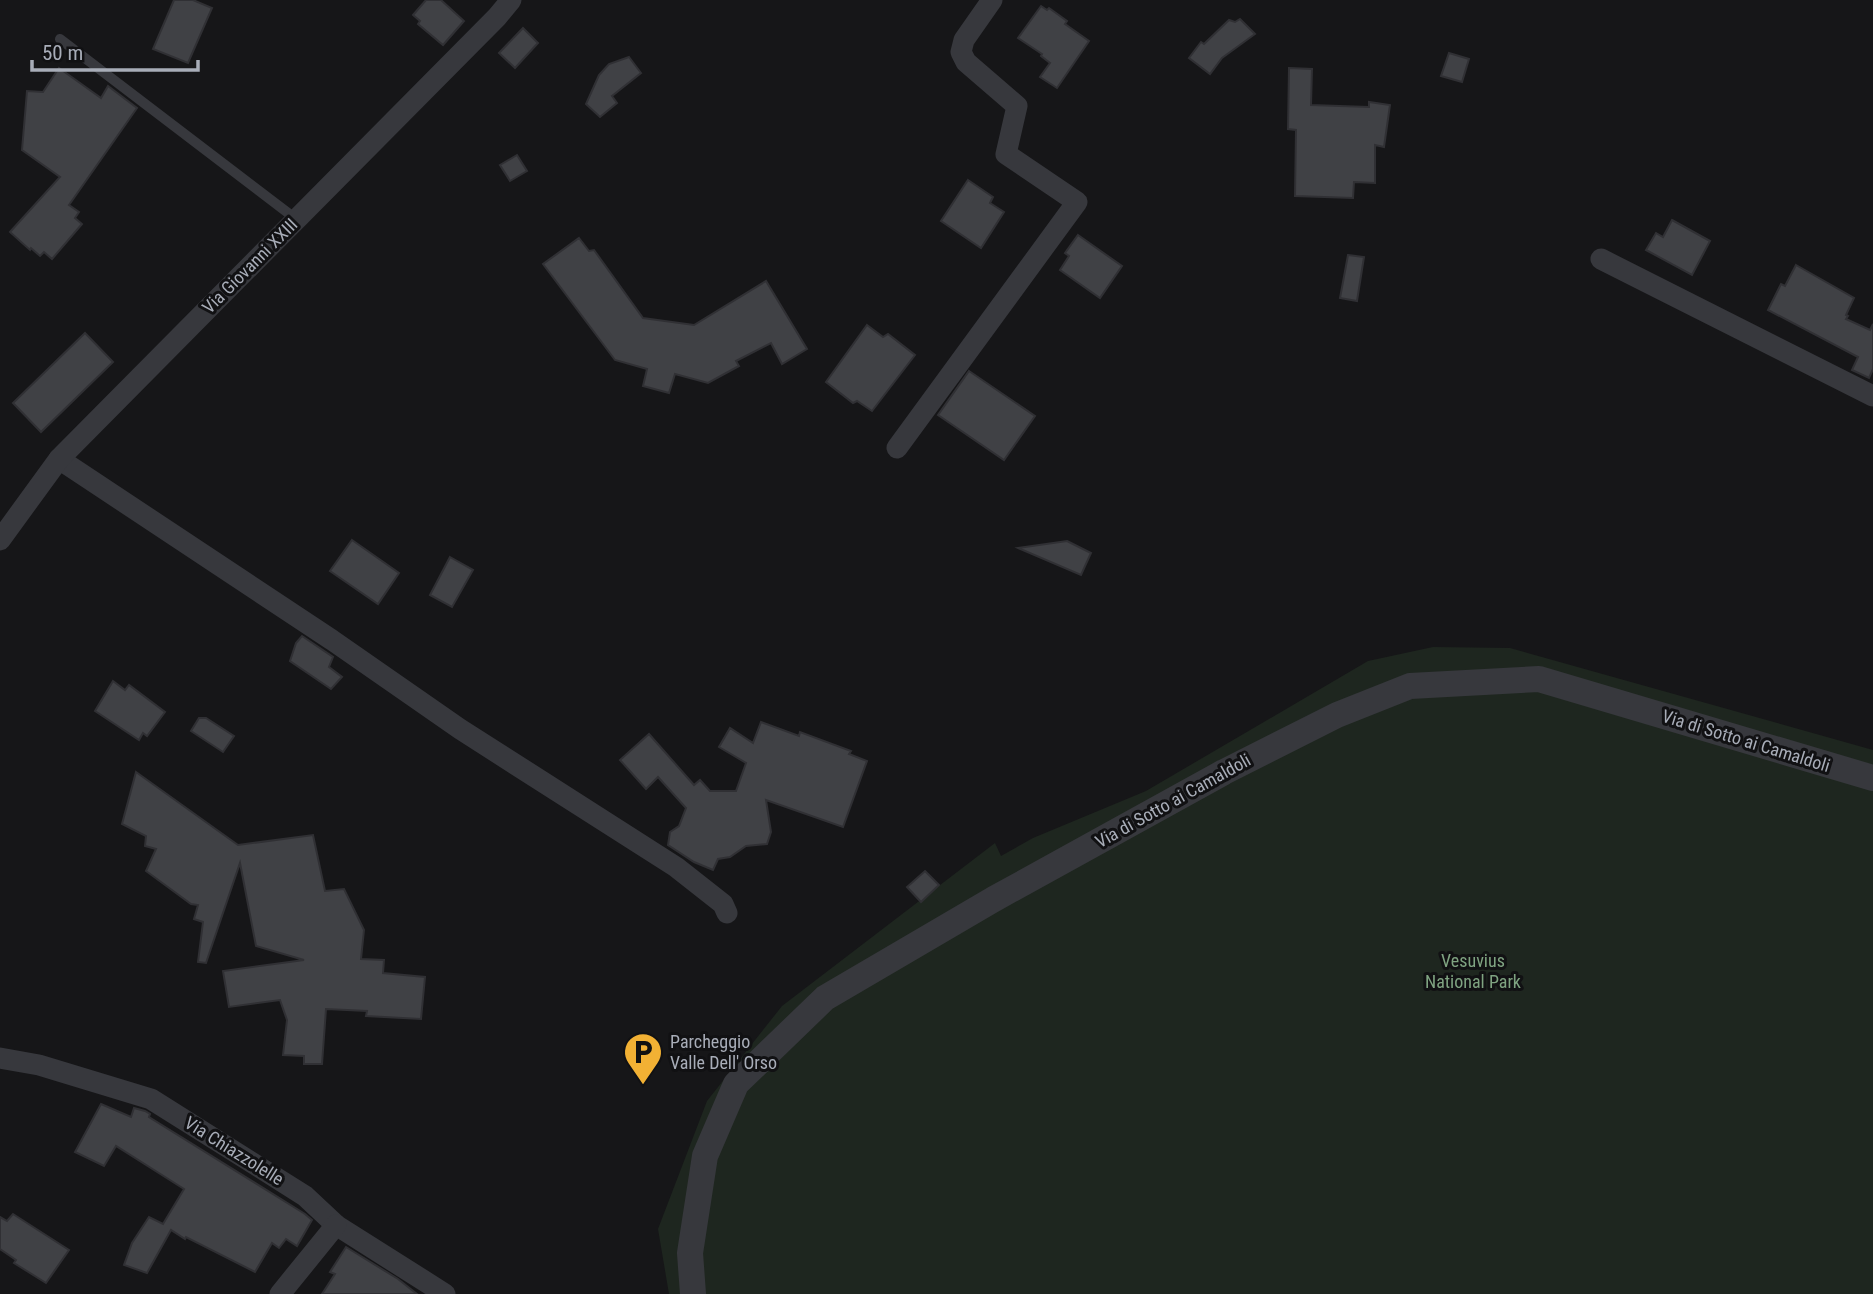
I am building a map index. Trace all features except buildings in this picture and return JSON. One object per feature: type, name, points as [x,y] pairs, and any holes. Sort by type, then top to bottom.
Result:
[{"type":"street","name":"Via Giovanni XXIII","points":[[0,540],[59,459],[511,0]]},
{"type":"street","points":[[897,448],[1077,202],[1006,154],[1017,106],[966,62],[961,52],[964,40],[992,0]]},
{"type":"street","points":[[1601,259],[1873,397]]},
{"type":"street","points":[[59,459],[332,640],[460,729],[676,867],[723,904],[727,913]]},
{"type":"street","name":"Via di Sotto ai Camaldoli","points":[[693,1294],[690,1253],[705,1156],[736,1084],[825,998],[1006,892],[1224,772],[1337,715],[1410,686],[1539,679],[1873,778]]},
{"type":"street","name":"Via Chiazzolelle","points":[[0,1058],[39,1065],[151,1099],[305,1196],[336,1225],[445,1294]]},
{"type":"street","points":[[280,1294],[336,1225]]},
{"type":"lane","points":[[60,39],[296,219]]},
{"type":"green space","name":"Vesuvius National Park","points":[[1433,647],[1510,648],[1873,750],[1873,1294],[669,1294],[658,1229],[707,1101],[782,1006],[995,843],[1001,856],[1033,838],[1146,791],[1368,661]]},
{"type":"place","name":"Parcheggio Valle Dell' Orso","points":[[643,1086]]}]
